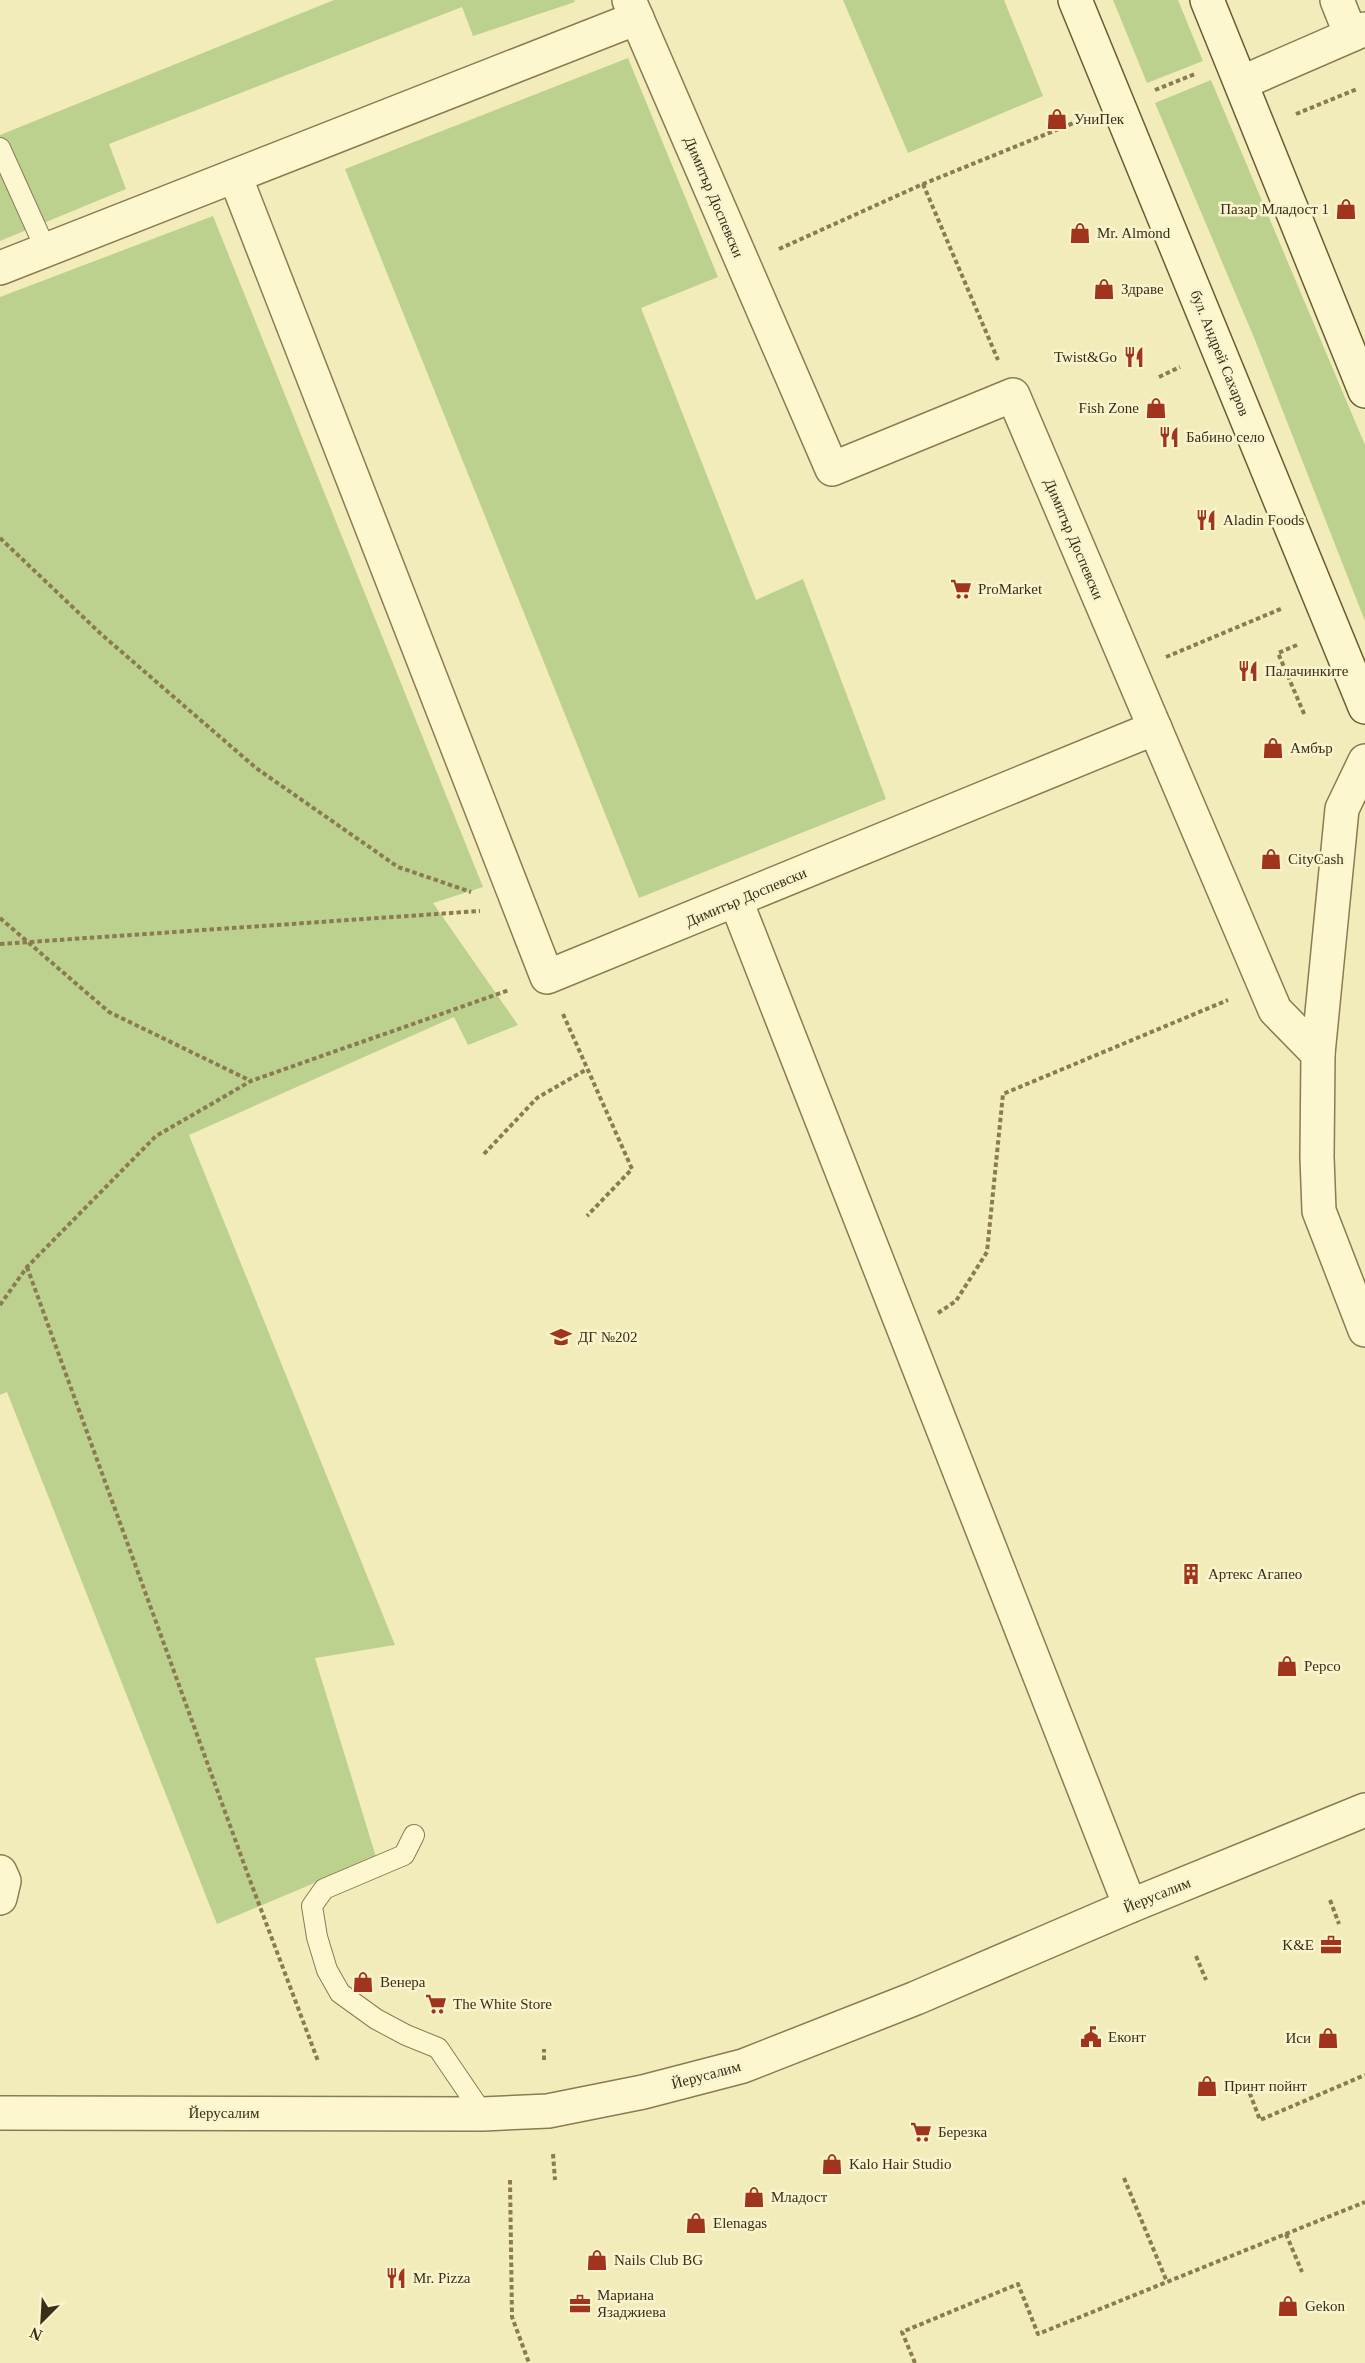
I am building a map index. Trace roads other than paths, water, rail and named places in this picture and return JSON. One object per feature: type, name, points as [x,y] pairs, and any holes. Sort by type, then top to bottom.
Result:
[{"type":"street","name":"бул. Андрей Сахаров","points":[[1075,0],[1365,707]]},
{"type":"street","points":[[1207,0],[1365,391]]},
{"type":"street","points":[[1241,83],[1358,32],[1337,0]]},
{"type":"street","points":[[0,268],[235,176],[633,9]]},
{"type":"street","name":"Димитър Доспевски","points":[[235,176],[547,977],[1155,728],[1013,395],[832,469],[633,9]]},
{"type":"street","points":[[1155,728],[1275,1010],[1318,1053]]},
{"type":"street","points":[[1365,761],[1342,808],[1318,1053],[1319,1211],[1365,1330]]},
{"type":"street","points":[[736,901],[1130,1906]]},
{"type":"street","name":"Йерусалим","points":[[0,2113],[483,2114],[548,2111],[643,2092],[743,2066],[916,1998],[1130,1906],[1365,1810]]},
{"type":"street","points":[[0,1872],[4,1881],[0,1898]]},
{"type":"lane","points":[[0,148],[46,250]]},
{"type":"lane","points":[[414,1835],[404,1855],[324,1889],[312,1906],[317,1936],[327,1970],[340,1993],[376,2019],[438,2048],[483,2114]]},
{"type":"place","name":"УниПек","points":[[1057,119]]},
{"type":"place","name":"Пазар Младост 1","points":[[1346,209]]},
{"type":"place","name":"Mr. Almond","points":[[1080,233]]},
{"type":"place","name":"Здраве","points":[[1104,289]]},
{"type":"place","name":"Twist&Go","points":[[1134,357]]},
{"type":"place","name":"Fish Zone","points":[[1156,408]]},
{"type":"place","name":"Бабино село","points":[[1169,437]]},
{"type":"place","name":"Aladin Foods","points":[[1206,520]]},
{"type":"place","name":"ProMarket","points":[[961,589]]},
{"type":"place","name":"Палачинките","points":[[1248,671]]},
{"type":"place","name":"Амбър","points":[[1273,748]]},
{"type":"place","name":"CityCash","points":[[1271,859]]},
{"type":"place","name":"ДГ №202","points":[[561,1337]]},
{"type":"place","name":"Артекс Агапео","points":[[1191,1574]]},
{"type":"place","name":"Pepco","points":[[1287,1666]]},
{"type":"place","name":"K&E","points":[[1331,1945]]},
{"type":"place","name":"Венера","points":[[363,1982]]},
{"type":"place","name":"The White Store","points":[[436,2004]]},
{"type":"place","name":"Еконт","points":[[1091,2037]]},
{"type":"place","name":"Иси","points":[[1328,2038]]},
{"type":"place","name":"Принт пойнт","points":[[1207,2086]]},
{"type":"place","name":"Березка","points":[[921,2132]]},
{"type":"place","name":"Kalo Hair Studio","points":[[832,2164]]},
{"type":"place","name":"Младост","points":[[754,2197]]},
{"type":"place","name":"Elenagas","points":[[696,2223]]},
{"type":"place","name":"Nails Club BG","points":[[597,2260]]},
{"type":"place","name":"Mr. Pizza","points":[[396,2278]]},
{"type":"place","name":"Мариана Язаджиева","points":[[580,2304]]},
{"type":"place","name":"Gekon","points":[[1288,2306]]}]
